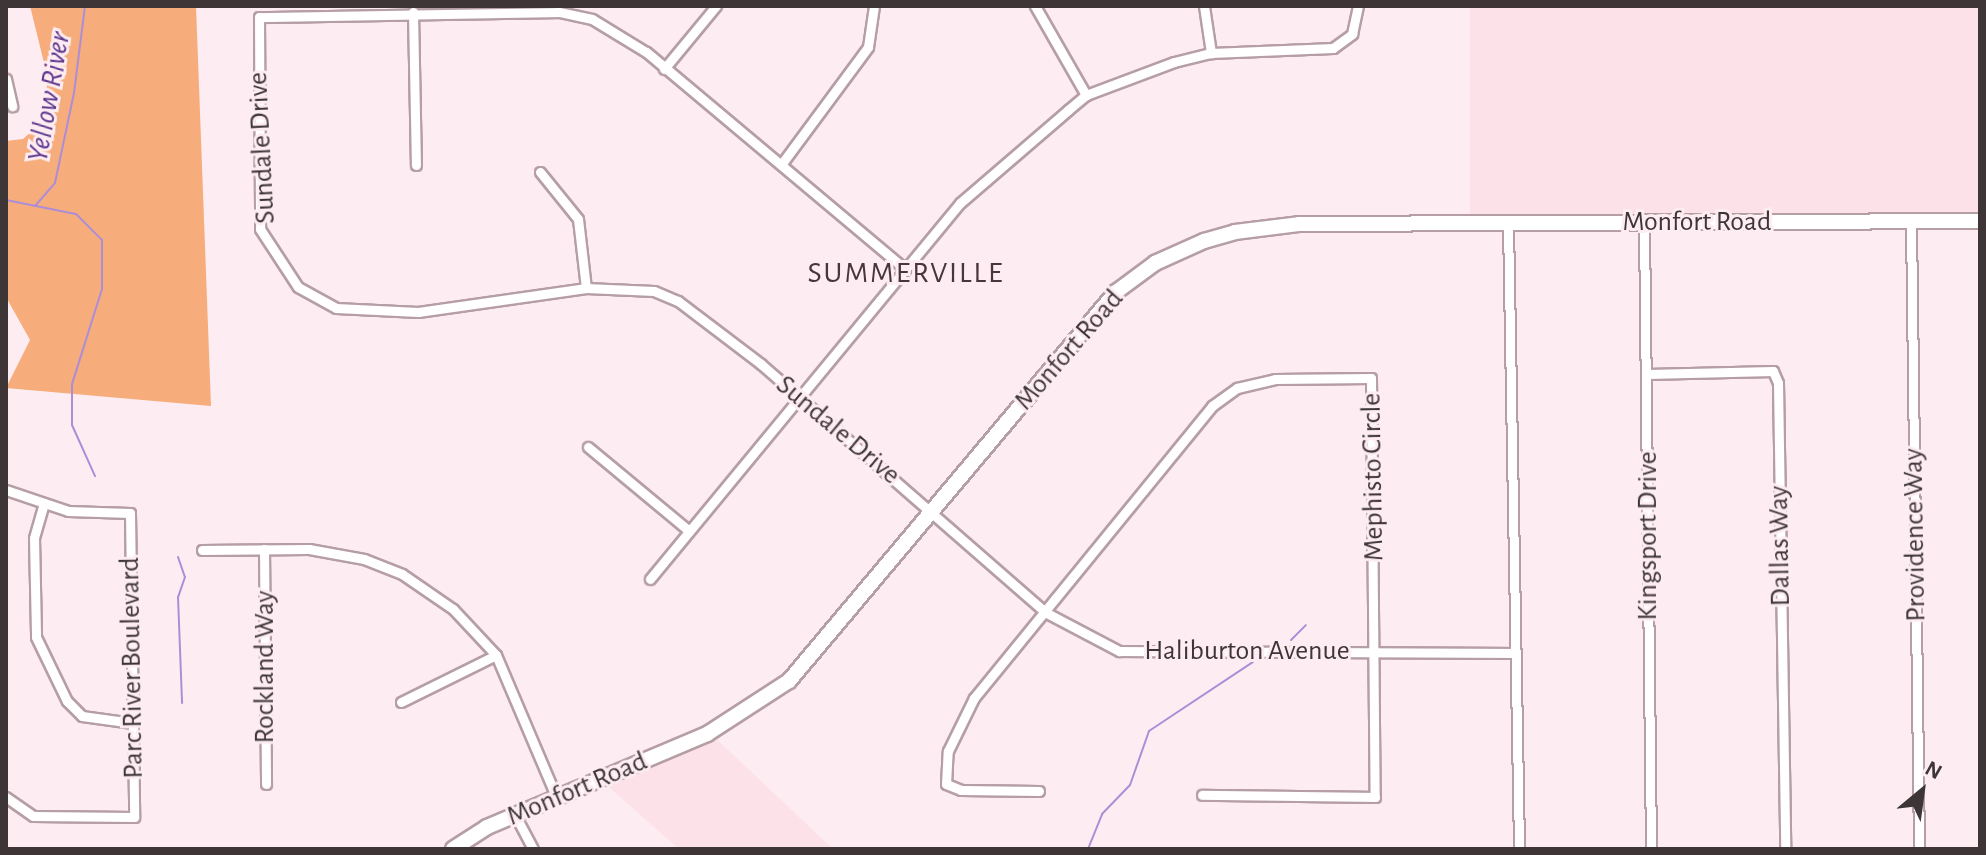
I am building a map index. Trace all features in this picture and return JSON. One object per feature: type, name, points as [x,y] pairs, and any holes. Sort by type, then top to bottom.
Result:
[{"type":"street","points":[[664,69],[716,6]]},
{"type":"street","points":[[783,162],[868,47],[874,6]]},
{"type":"street","points":[[1035,6],[1086,95]]},
{"type":"street","points":[[1204,6],[1211,53]]},
{"type":"street","points":[[650,579],[960,203],[1086,95],[1211,53],[1333,48],[1352,34],[1358,6]]},
{"type":"street","points":[[413,12],[416,165]]},
{"type":"street","name":"Sundale Drive","points":[[905,269],[783,162],[621,34],[580,16],[413,12],[259,17],[260,229],[298,287],[336,308],[418,312],[586,288],[654,291],[678,301],[800,398],[932,510]]},
{"type":"street","points":[[6,79],[12,106]]},
{"type":"street","points":[[540,172],[578,219],[586,288]]},
{"type":"street","name":"Providence Way","points":[[1911,221],[1919,849]]},
{"type":"street","name":"Monfort Road","points":[[453,849],[515,815],[707,734],[789,681],[1116,292],[1155,263],[1204,241],[1260,228],[1508,223],[1980,221]]},
{"type":"street","points":[[1508,223],[1519,849]]},
{"type":"street","name":"Kingsport Drive","points":[[1644,223],[1651,849]]},
{"type":"street","name":"Dallas Way","points":[[1647,374],[1773,371],[1778,383],[1785,849]]},
{"type":"street","name":"Mephisto Circle","points":[[1039,791],[961,790],[946,784],[945,777],[961,716],[1212,406],[1237,388],[1275,379],[1359,375],[1371,378],[1374,388],[1375,797],[1202,795]]},
{"type":"street","points":[[588,447],[689,531]]},
{"type":"street","name":"Parc River Boulevard","points":[[6,490],[89,514],[130,513],[134,817],[33,816],[6,797]]},
{"type":"street","points":[[44,503],[34,538],[36,637],[67,701],[82,716],[133,723]]},
{"type":"street","name":"Haliburton Avenue","points":[[932,510],[1045,612],[1119,651],[1515,653]]},
{"type":"street","name":"Rockland Way","points":[[264,549],[266,784]]},
{"type":"street","points":[[202,550],[309,549],[364,559],[402,574],[453,609],[496,655],[557,799]]},
{"type":"street","points":[[401,702],[496,655]]},
{"type":"street","points":[[515,815],[533,849]]},
{"type":"shaded area","points":[[30,6],[196,6],[211,406],[6,388],[30,340],[6,297],[6,141],[23,139],[41,123],[48,79]]},
{"type":"shaded area","points":[[1470,6],[1980,6],[1980,228],[1470,228]]},
{"type":"shaded area","points":[[711,734],[833,849],[679,849],[603,782]]},
{"type":"waterway","name":"Yellow River","points":[[35,206],[55,183],[74,93],[85,6]]},
{"type":"waterway","points":[[6,200],[76,214],[102,240],[102,289],[72,384],[72,425],[95,476]]},
{"type":"waterway","points":[[178,557],[185,577],[178,597],[182,703]]},
{"type":"waterway","points":[[1291,640],[1306,625]]},
{"type":"waterway","points":[[1088,849],[1102,814],[1130,785],[1149,731],[1253,662]]},
{"type":"district","name":"SUMMERVILLE","points":[[906,273]]}]
